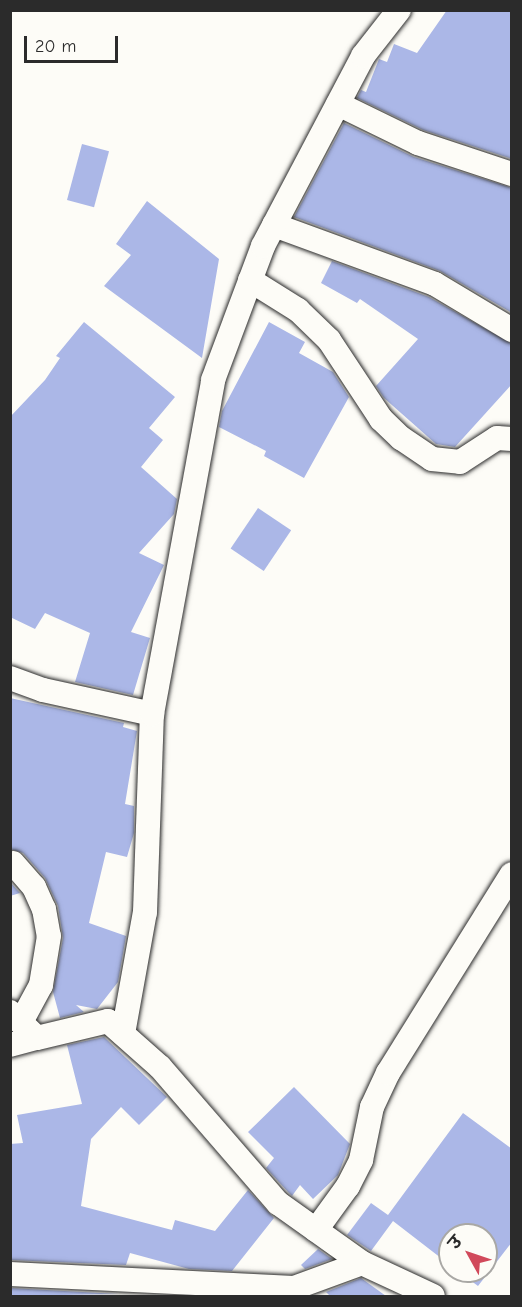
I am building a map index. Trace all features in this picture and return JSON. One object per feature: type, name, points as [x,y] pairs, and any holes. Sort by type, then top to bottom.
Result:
[{"type":"street","points":[[123,1034],[145,912],[152,714],[213,380],[250,280],[274,225],[363,56],[399,10]]},
{"type":"street","points":[[338,104],[418,143],[512,174]]},
{"type":"street","points":[[274,225],[435,284],[512,330]]},
{"type":"street","points":[[250,280],[298,310],[329,340],[381,419],[400,438],[432,459],[460,462],[497,438],[512,439]]},
{"type":"street","points":[[10,678],[43,690],[152,714]]},
{"type":"street","points":[[10,1045],[23,1024],[41,985],[49,936],[44,909],[34,887],[13,863]]},
{"type":"street","points":[[315,1230],[348,1186],[361,1160],[372,1107],[388,1073],[512,874]]},
{"type":"street","points":[[23,1024],[108,1021],[160,1067],[278,1203],[362,1263],[433,1296]]},
{"type":"street","points":[[10,1274],[281,1291],[362,1263]]},
{"type":"building","points":[[447,10],[512,10],[512,159],[423,130],[357,98],[361,90],[366,92],[379,59],[387,62],[394,44],[417,53]]},
{"type":"building","points":[[344,123],[414,157],[512,188],[512,313],[440,271],[294,217]]},
{"type":"building","points":[[82,144],[109,151],[94,207],[67,200]]},
{"type":"building","points":[[147,201],[219,259],[202,358],[104,286],[131,255],[116,244]]},
{"type":"building","points":[[332,261],[429,297],[512,344],[512,384],[455,447],[436,444],[384,398],[376,386],[418,339],[360,299],[357,303],[321,283]]},
{"type":"building","points":[[84,322],[175,397],[149,428],[163,440],[141,467],[177,499],[174,514],[139,553],[164,565],[131,632],[150,638],[133,695],[75,682],[90,633],[45,613],[35,629],[10,617],[10,417],[45,380],[60,358],[56,356]]},
{"type":"building","points":[[269,322],[305,342],[299,353],[333,372],[349,397],[304,478],[264,456],[266,451],[219,427],[222,411]]},
{"type":"building","points":[[258,508],[291,530],[264,571],[231,549]]},
{"type":"building","points":[[10,698],[124,723],[123,727],[137,731],[125,804],[134,806],[134,833],[127,857],[106,852],[89,923],[126,936],[118,982],[97,1009],[76,1005],[84,1012],[60,1018],[53,992],[63,938],[58,906],[45,878],[23,853],[10,849]]},
{"type":"building","points":[[10,882],[20,893],[10,896]]},
{"type":"building","points":[[104,1037],[167,1097],[139,1125],[121,1107],[91,1139],[81,1206],[172,1230],[175,1220],[215,1231],[248,1190],[274,1218],[232,1271],[189,1269],[130,1253],[126,1265],[10,1260],[10,1144],[23,1143],[17,1115],[82,1104],[67,1045]]},
{"type":"building","points":[[294,1087],[350,1144],[338,1175],[313,1199],[300,1185],[292,1196],[288,1192],[266,1168],[274,1158],[248,1132]]},
{"type":"building","points":[[463,1113],[512,1149],[512,1242],[498,1260],[498,1223],[438,1223],[438,1256],[393,1221],[371,1251],[347,1235],[371,1203],[388,1215]]},
{"type":"building","points":[[318,1249],[332,1259],[305,1269],[301,1265]]},
{"type":"building","points":[[361,1278],[386,1296],[330,1296],[326,1292]]},
{"type":"building","points":[[10,1288],[119,1294],[10,1296]]}]
